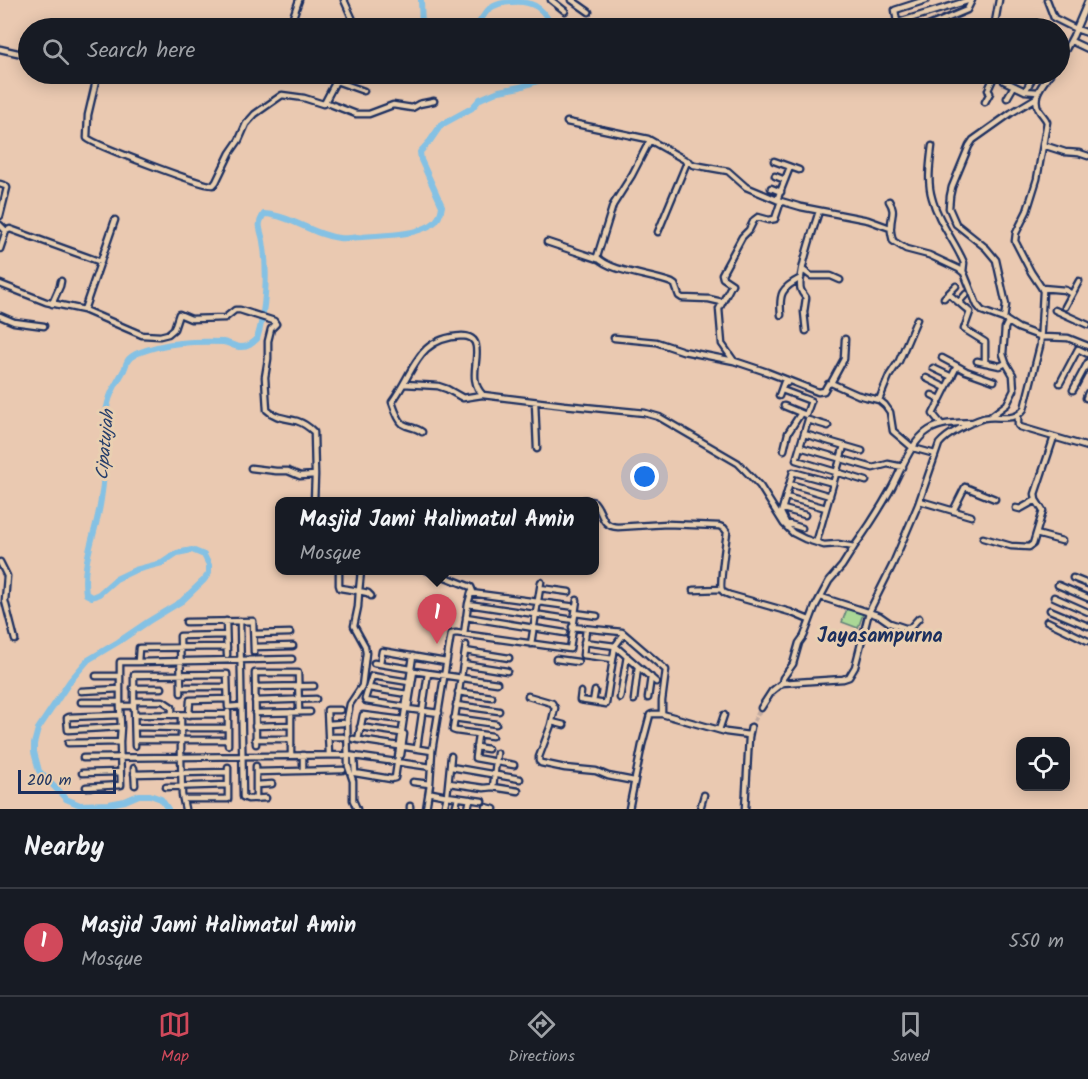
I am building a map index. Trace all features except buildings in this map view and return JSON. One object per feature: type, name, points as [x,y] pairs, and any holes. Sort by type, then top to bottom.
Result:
[{"type":"street","points":[[293,18],[299,0]]},
{"type":"street","points":[[344,0],[352,18]]},
{"type":"street","points":[[551,0],[566,11]]},
{"type":"street","points":[[572,0],[589,12]]},
{"type":"street","points":[[896,18],[895,10],[917,1],[926,0]]},
{"type":"street","points":[[912,18],[966,0]]},
{"type":"street","points":[[948,18],[967,10],[972,0]]},
{"type":"street","points":[[996,18],[999,0]]},
{"type":"street","points":[[1047,0],[1054,18]]},
{"type":"street","points":[[917,1],[921,15]]},
{"type":"street","points":[[1088,1],[1087,8],[1071,40],[1088,49]]},
{"type":"street","points":[[1070,26],[1088,33]]},
{"type":"street","points":[[0,49],[18,53]]},
{"type":"street","points":[[95,84],[88,115],[87,138],[156,168],[211,185],[216,182],[246,124],[255,114],[279,96],[303,98],[321,104],[325,102],[356,114],[369,114],[393,105],[412,108],[434,101]]},
{"type":"street","points":[[325,102],[334,84]]},
{"type":"street","points":[[344,84],[364,91]]},
{"type":"street","points":[[985,102],[990,93],[988,90],[991,84]]},
{"type":"street","points":[[1010,84],[1025,91],[1038,92]]},
{"type":"street","points":[[1025,91],[1029,84]]},
{"type":"street","points":[[988,418],[1011,418],[1022,412],[1040,346],[1042,288],[1028,267],[1015,242],[1015,237],[1027,211],[1039,171],[1047,122],[1038,109],[1036,98],[1043,84]]},
{"type":"street","points":[[1007,98],[1014,86]]},
{"type":"street","points":[[761,708],[772,691],[782,683],[837,680],[849,676],[853,671],[869,612],[920,501],[939,444],[944,438],[1001,410],[1012,396],[1014,378],[1006,363],[1003,349],[1006,305],[996,260],[986,248],[956,224],[949,202],[952,187],[973,140],[1036,98]]},
{"type":"street","points":[[567,122],[650,140],[687,162],[726,170],[746,187],[794,206],[868,220],[890,228]]},
{"type":"street","points":[[598,259],[597,254],[613,206],[650,140]]},
{"type":"street","points":[[1043,145],[1088,156]]},
{"type":"street","points":[[932,146],[929,179],[931,196],[964,263],[963,272],[978,308],[1041,337],[1068,338],[1088,346]]},
{"type":"street","points":[[774,161],[799,170]]},
{"type":"street","points":[[658,232],[687,162]]},
{"type":"street","points":[[734,361],[722,344],[719,313],[732,284],[723,278],[722,274],[742,237],[757,218],[775,219],[790,167]]},
{"type":"street","points":[[776,176],[785,180]]},
{"type":"street","points":[[0,184],[7,188],[0,216]]},
{"type":"street","points":[[771,188],[781,192]]},
{"type":"street","points":[[889,201],[894,214],[890,228],[892,240],[902,247],[942,260],[963,272]]},
{"type":"street","points":[[806,331],[804,312],[806,297],[801,290],[801,278],[819,211]]},
{"type":"street","points":[[84,310],[115,220]]},
{"type":"street","points":[[0,225],[6,231]]},
{"type":"street","points":[[6,231],[9,229],[100,262]]},
{"type":"street","points":[[0,249],[6,231]]},
{"type":"street","points":[[547,242],[636,274],[672,283],[682,298],[722,302]]},
{"type":"street","points":[[803,270],[811,276],[831,276],[840,280]]},
{"type":"street","points":[[781,315],[782,292],[789,284],[801,278]]},
{"type":"street","points":[[52,304],[61,281]]},
{"type":"street","points":[[1065,307],[1080,281]]},
{"type":"street","points":[[0,284],[52,304],[84,310],[136,333],[150,336],[164,336],[171,332],[175,328],[179,314],[196,319],[227,317],[236,310],[247,311],[272,320],[276,324],[272,327],[269,336],[264,377],[267,411],[271,415],[298,421],[314,432],[314,497]]},
{"type":"street","points":[[944,298],[956,286]]},
{"type":"street","points":[[1042,288],[1065,290],[1072,294]]},
{"type":"street","points":[[949,294],[970,312],[964,329],[985,342],[988,364],[986,378]]},
{"type":"street","points":[[959,302],[966,294]]},
{"type":"street","points":[[1055,310],[1088,325]]},
{"type":"street","points":[[989,314],[992,321]]},
{"type":"street","points":[[0,316],[14,322],[44,326]]},
{"type":"street","points":[[879,400],[889,376],[905,349],[917,319]]},
{"type":"street","points":[[422,432],[401,422],[392,404],[426,348],[437,341],[467,336],[472,339],[476,344],[474,373],[483,395]]},
{"type":"street","points":[[614,338],[656,342],[683,351],[734,361],[818,392],[824,391],[831,383],[844,359],[845,339]]},
{"type":"street","points":[[1060,383],[1078,349],[1088,354]]},
{"type":"street","points":[[942,358],[966,371],[994,381]]},
{"type":"street","points":[[977,361],[1000,366],[1006,363]]},
{"type":"street","points":[[1073,390],[1088,362]]},
{"type":"street","points":[[942,424],[933,414],[957,366]]},
{"type":"street","points":[[933,368],[952,377]]},
{"type":"street","points":[[926,378],[946,388]]},
{"type":"street","points":[[779,396],[784,382],[814,393]]},
{"type":"street","points":[[831,383],[879,400],[890,412],[893,431],[913,448],[935,454]]},
{"type":"street","points":[[404,384],[438,386],[463,398],[483,395],[645,413],[659,417],[738,463],[760,486],[784,524],[793,533],[824,545],[838,544],[854,547]]},
{"type":"street","points":[[782,390],[811,401],[805,416],[804,434],[796,460],[866,481]]},
{"type":"street","points":[[932,395],[940,399]]},
{"type":"street","points":[[535,402],[537,449]]},
{"type":"street","points":[[784,406],[828,426]]},
{"type":"street","points":[[784,450],[788,433],[805,416]]},
{"type":"street","points":[[1018,416],[1019,426],[1088,447]]},
{"type":"street","points":[[782,683],[793,664],[809,620],[829,581],[842,566],[884,501],[900,467],[913,448],[926,432],[942,424],[974,422]]},
{"type":"street","points":[[804,434],[862,451]]},
{"type":"street","points":[[983,538],[1011,546],[1029,547],[1033,544],[1043,511],[1035,494],[1054,437]]},
{"type":"street","points":[[817,540],[844,446]]},
{"type":"street","points":[[800,447],[873,468],[888,464],[900,467]]},
{"type":"street","points":[[251,468],[288,471],[300,476],[315,476]]},
{"type":"street","points":[[802,528],[786,523],[781,513],[793,472],[833,483]]},
{"type":"street","points":[[790,484],[830,496]]},
{"type":"street","points":[[953,511],[965,487],[995,499]]},
{"type":"street","points":[[786,497],[826,508]]},
{"type":"street","points":[[1016,508],[1020,509],[1036,500]]},
{"type":"street","points":[[920,501],[971,516]]},
{"type":"street","points":[[599,508],[609,526],[681,524],[724,528],[727,532],[721,589]]},
{"type":"street","points":[[783,509],[805,515]]},
{"type":"street","points":[[1036,534],[1062,542]]},
{"type":"street","points":[[0,562],[7,576],[5,601],[15,640]]},
{"type":"street","points":[[339,575],[340,588],[368,593],[371,596]]},
{"type":"street","points":[[357,809],[353,800],[354,786],[348,766],[347,713],[362,686],[366,653],[365,646],[354,626],[361,575]]},
{"type":"street","points":[[440,575],[471,588],[473,592],[576,607],[597,616]]},
{"type":"street","points":[[1073,578],[1088,584]]},
{"type":"street","points":[[531,644],[540,585],[569,592]]},
{"type":"street","points":[[1058,585],[1088,598]]},
{"type":"street","points":[[693,590],[721,589],[725,593],[790,612],[809,620]]},
{"type":"street","points":[[464,634],[468,604],[473,592]]},
{"type":"street","points":[[821,597],[869,612],[905,628],[910,628],[919,618]]},
{"type":"street","points":[[1054,597],[1088,612]]},
{"type":"street","points":[[468,604],[574,620]]},
{"type":"street","points":[[568,661],[576,607]]},
{"type":"street","points":[[1050,610],[1088,626]]},
{"type":"street","points":[[466,617],[566,633]]},
{"type":"street","points":[[226,621],[227,655]]},
{"type":"street","points":[[240,621],[243,798],[266,798]]},
{"type":"street","points":[[186,622],[253,621],[254,649],[293,646]]},
{"type":"street","points":[[1047,621],[1087,642]]},
{"type":"street","points":[[572,627],[622,632],[666,670],[659,713]]},
{"type":"street","points":[[586,629],[583,655],[613,658]]},
{"type":"street","points":[[254,634],[290,633]]},
{"type":"street","points":[[426,809],[432,751],[451,634],[570,649]]},
{"type":"street","points":[[581,692],[580,700],[606,704],[615,646],[624,634]]},
{"type":"street","points":[[226,635],[181,635],[180,674],[181,690],[227,687]]},
{"type":"street","points":[[584,642],[615,646],[656,682]]},
{"type":"street","points":[[466,645],[453,729],[492,736]]},
{"type":"street","points":[[138,662],[139,648],[227,647]]},
{"type":"street","points":[[411,669],[377,663],[382,651],[446,662]]},
{"type":"street","points":[[465,651],[509,658]]},
{"type":"street","points":[[354,756],[355,773],[395,778],[411,669],[415,656]]},
{"type":"street","points":[[620,698],[627,656]]},
{"type":"street","points":[[86,787],[120,786],[120,662],[292,659]]},
{"type":"street","points":[[555,659],[578,662]]},
{"type":"street","points":[[463,664],[507,671]]},
{"type":"street","points":[[634,700],[638,667]]},
{"type":"street","points":[[227,671],[228,743],[181,741],[135,743],[133,673],[180,674],[227,671]]},
{"type":"street","points":[[400,746],[403,720],[414,671],[496,683]]},
{"type":"street","points":[[417,748],[428,673]]},
{"type":"street","points":[[291,739],[256,742],[255,674],[299,674],[300,712]]},
{"type":"street","points":[[96,676],[120,676]]},
{"type":"street","points":[[409,682],[372,676],[365,701],[439,713]]},
{"type":"street","points":[[648,698],[651,677]]},
{"type":"street","points":[[255,687],[314,686]]},
{"type":"street","points":[[133,688],[162,688]]},
{"type":"street","points":[[369,688],[407,694]]},
{"type":"street","points":[[81,691],[120,689]]},
{"type":"street","points":[[593,702],[595,691]]},
{"type":"street","points":[[458,692],[492,697]]},
{"type":"street","points":[[528,696],[554,705],[552,723],[539,757],[541,763],[596,771],[634,781]]},
{"type":"street","points":[[189,715],[190,700],[228,699]]},
{"type":"street","points":[[255,700],[316,699]]},
{"type":"street","points":[[81,702],[120,704],[163,701],[172,707],[172,715]]},
{"type":"street","points":[[456,705],[498,711]]},
{"type":"street","points":[[228,707],[241,706]]},
{"type":"street","points":[[329,755],[327,710],[340,710]]},
{"type":"street","points":[[255,712],[310,712]]},
{"type":"street","points":[[291,712],[291,755]]},
{"type":"street","points":[[629,809],[650,715],[659,713],[734,734],[749,735]]},
{"type":"street","points":[[135,715],[228,714]]},
{"type":"street","points":[[403,720],[365,714],[362,716],[356,740],[432,751]]},
{"type":"street","points":[[120,715],[68,717],[67,729],[121,727]]},
{"type":"street","points":[[181,715],[182,786],[185,809]]},
{"type":"street","points":[[719,730],[724,715]]},
{"type":"street","points":[[454,718],[496,724]]},
{"type":"street","points":[[328,723],[343,723]]},
{"type":"street","points":[[552,723],[564,725]]},
{"type":"street","points":[[255,726],[291,725]]},
{"type":"street","points":[[135,727],[228,728]]},
{"type":"street","points":[[360,727],[401,733]]},
{"type":"street","points":[[745,809],[751,727]]},
{"type":"street","points":[[478,735],[474,756],[476,758],[514,765]]},
{"type":"street","points":[[328,737],[343,737]]},
{"type":"street","points":[[68,743],[120,742]]},
{"type":"street","points":[[476,747],[488,749]]},
{"type":"street","points":[[493,787],[497,753]]},
{"type":"street","points":[[303,755],[303,771]]},
{"type":"street","points":[[83,758],[347,755],[432,767]]},
{"type":"street","points":[[444,809],[451,756]]},
{"type":"street","points":[[451,767],[520,779]]},
{"type":"street","points":[[134,768],[135,784]]},
{"type":"street","points":[[256,798],[256,769],[342,770]]},
{"type":"street","points":[[134,774],[228,770],[227,799],[183,799]]},
{"type":"street","points":[[82,773],[120,772]]},
{"type":"street","points":[[413,782],[430,784]]},
{"type":"street","points":[[449,783],[518,791]]},
{"type":"street","points":[[256,785],[272,784]]},
{"type":"street","points":[[166,787],[228,785]]},
{"type":"street","points":[[432,793],[483,804],[494,809]]},
{"type":"street","points":[[700,809],[704,795]]},
{"type":"street","points":[[455,809],[458,798]]},
{"type":"street","points":[[468,809],[470,801]]},
{"type":"green space","points":[[847,609],[863,614],[858,628],[842,622]]},
{"type":"waterway","name":"Cipatujah","points":[[421,0],[422,18]]},
{"type":"waterway","name":"Cipatujah","points":[[482,18],[492,7],[503,3],[519,2],[532,4],[547,18]]},
{"type":"waterway","name":"Cipatujah","points":[[168,809],[161,799],[150,795],[139,795],[109,804],[80,805],[66,799],[39,771],[34,752],[38,729],[70,681],[88,660],[182,601],[209,573],[209,565],[204,555],[192,550],[177,553],[162,563],[135,570],[116,579],[92,597],[86,594],[87,558],[103,485],[105,424],[111,394],[127,362],[138,353],[170,344],[191,342],[223,342],[243,347],[257,339],[265,291],[265,253],[260,230],[264,214],[274,215],[320,233],[342,238],[406,233],[423,229],[433,223],[439,217],[442,206],[421,160],[420,152],[441,125],[472,108],[480,99],[499,91],[529,84]]},
{"type":"tunnel","points":[[751,727],[761,708]]},
{"type":"place","name":"Masjid Jami Halimatul Amin","points":[[437,644]]},
{"type":"district","name":"Jayasampurna","points":[[880,637]]}]
